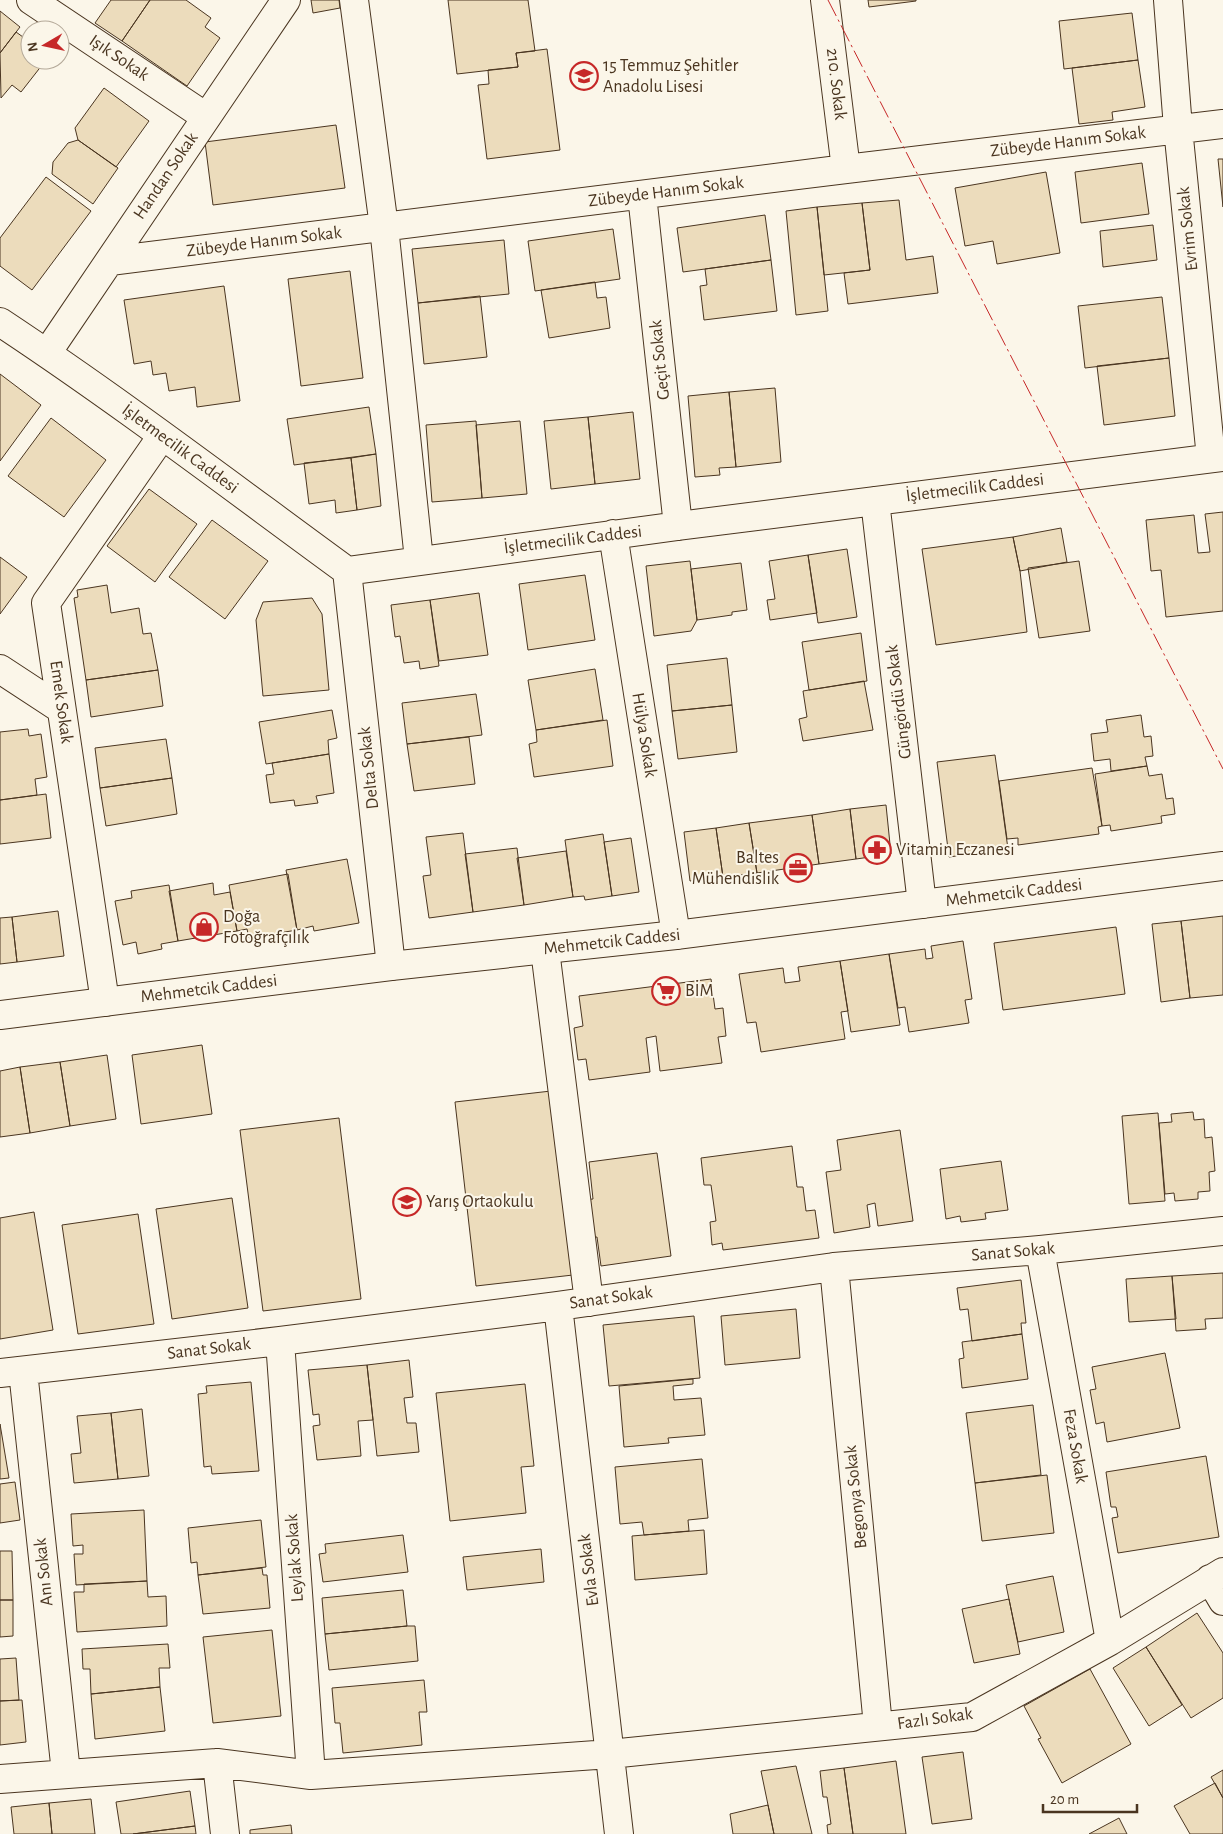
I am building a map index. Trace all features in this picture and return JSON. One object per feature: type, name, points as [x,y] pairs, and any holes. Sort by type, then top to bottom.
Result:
[{"type":"street","name":"Işık Sokak","points":[[31,0],[206,117]]},
{"type":"street","name":"Handan Sokak","points":[[47,353],[286,0]]},
{"type":"street","points":[[354,0],[384,227],[419,560]]},
{"type":"street","name":"210. Sokak","points":[[825,0],[846,169]]},
{"type":"street","name":"Evrim Sokak","points":[[1168,0],[1178,128],[1217,458]]},
{"type":"street","name":"Zübeyde Hanım Sokak","points":[[110,261],[1178,128],[1223,124]]},
{"type":"street","name":"Geçit Sokak","points":[[642,195],[678,526]]},
{"type":"street","name":"İşletmecilik Caddesi","points":[[0,322],[47,353],[347,571],[613,534],[1217,458]]},
{"type":"street","name":"Emek Sokak","points":[[105,1002],[46,603],[162,436]]},
{"type":"street","name":"Güngördü Sokak","points":[[875,501],[922,904]]},
{"type":"street","name":"Hülya Sokak","points":[[613,534],[676,935]]},
{"type":"street","name":"Delta Sokak","points":[[347,571],[391,966]]},
{"type":"street","points":[[0,669],[61,709]]},
{"type":"street","name":"Mehmetcik Caddesi","points":[[0,1015],[391,966],[676,935],[1223,866]]},
{"type":"street","points":[[544,950],[589,1302]]},
{"type":"street","name":"Sanat Sokak","points":[[11,1372],[558,1306],[834,1267],[1040,1250],[1223,1232]]},
{"type":"street","name":"Feza Sokak","points":[[1040,1250],[1110,1642]]},
{"type":"street","name":"Begonya Sokak","points":[[834,1267],[878,1726]]},
{"type":"street","name":"Evla Sokak","points":[[558,1306],[619,1834]]},
{"type":"street","name":"Leylak Sokak","points":[[280,1341],[310,1775]]},
{"type":"street","name":"Anı Sokak","points":[[11,1372],[66,1773]]},
{"type":"street","name":"Fazlı Sokak","points":[[0,1779],[217,1763],[310,1775],[610,1754],[972,1717],[1219,1584]]},
{"type":"street","points":[[217,1763],[225,1834]]},
{"type":"building","points":[[111,0],[150,0],[122,41],[95,23]]},
{"type":"building","points":[[150,0],[186,0],[211,18],[205,27],[220,38],[187,86],[122,41]]},
{"type":"building","points":[[311,0],[339,0],[340,8],[313,13]]},
{"type":"building","points":[[448,0],[528,0],[535,51],[516,53],[518,67],[457,74]]},
{"type":"building","points":[[868,0],[916,0],[916,1],[869,7]]},
{"type":"building","points":[[0,11],[20,27],[0,53]]},
{"type":"building","points":[[1132,13],[1138,60],[1064,69],[1059,21]]},
{"type":"building","points":[[16,32],[20,35],[20,70],[38,70],[21,92],[12,85],[1,98],[0,53]]},
{"type":"building","points":[[547,49],[560,150],[487,159],[478,85],[489,84],[488,70],[518,67],[516,53]]},
{"type":"building","points":[[1138,60],[1145,107],[1112,112],[1113,120],[1079,124],[1072,68]]},
{"type":"building","points":[[104,88],[149,121],[116,167],[78,140],[75,128]]},
{"type":"building","points":[[336,125],[345,188],[213,205],[205,142]]},
{"type":"building","points":[[78,140],[118,168],[93,204],[52,174],[53,162],[68,143]]},
{"type":"building","points":[[1218,159],[1223,159],[1223,207]]},
{"type":"building","points":[[1142,163],[1149,214],[1081,223],[1075,172]]},
{"type":"building","points":[[1046,172],[1060,253],[997,264],[993,241],[965,246],[955,188]]},
{"type":"building","points":[[46,177],[91,211],[32,290],[0,266],[0,238]]},
{"type":"building","points":[[899,200],[906,260],[933,256],[938,293],[848,304],[844,273],[870,270],[862,203]]},
{"type":"building","points":[[862,203],[870,270],[824,275],[817,207]]},
{"type":"building","points":[[817,207],[828,311],[796,315],[786,211]]},
{"type":"building","points":[[765,215],[771,260],[683,272],[677,228]]},
{"type":"building","points":[[1153,225],[1157,260],[1103,267],[1100,231]]},
{"type":"building","points":[[613,229],[620,279],[535,291],[528,241]]},
{"type":"building","points":[[504,240],[509,294],[418,303],[412,249]]},
{"type":"building","points":[[771,260],[777,311],[704,320],[700,286],[707,285],[705,269]]},
{"type":"building","points":[[350,271],[363,378],[301,386],[288,279]]},
{"type":"building","points":[[595,282],[597,298],[606,297],[610,328],[549,338],[541,290]]},
{"type":"building","points":[[224,286],[240,401],[197,407],[195,387],[169,391],[166,373],[153,375],[151,361],[134,364],[124,300]]},
{"type":"building","points":[[480,296],[487,357],[424,364],[418,303]]},
{"type":"building","points":[[1162,297],[1169,358],[1085,368],[1078,306]]},
{"type":"building","points":[[1169,358],[1175,416],[1104,425],[1097,366]]},
{"type":"building","points":[[0,374],[41,405],[0,461]]},
{"type":"building","points":[[775,388],[781,462],[736,467],[729,392]]},
{"type":"building","points":[[729,392],[736,467],[719,468],[720,475],[695,477],[688,396]]},
{"type":"building","points":[[369,407],[376,454],[294,465],[287,419]]},
{"type":"building","points":[[633,412],[640,479],[595,484],[588,417]]},
{"type":"building","points":[[588,417],[595,484],[551,489],[544,421]]},
{"type":"building","points":[[51,418],[106,460],[64,517],[8,476]]},
{"type":"building","points":[[476,421],[482,498],[432,502],[426,425]]},
{"type":"building","points":[[520,421],[527,494],[482,498],[476,425]]},
{"type":"building","points":[[376,454],[381,506],[357,510],[351,458]]},
{"type":"building","points":[[351,458],[357,510],[336,513],[335,500],[309,504],[304,463]]},
{"type":"building","points":[[149,489],[197,524],[155,582],[107,546]]},
{"type":"building","points":[[1223,512],[1223,611],[1166,617],[1161,570],[1151,571],[1146,520],[1194,515],[1198,553],[1210,552],[1205,514]]},
{"type":"building","points":[[212,520],[268,561],[225,619],[169,577]]},
{"type":"building","points":[[1061,528],[1067,562],[1020,571],[1013,537]]},
{"type":"building","points":[[1013,537],[1020,571],[1027,632],[936,645],[922,549]]},
{"type":"building","points":[[847,549],[857,617],[818,623],[808,555]]},
{"type":"building","points":[[808,555],[817,613],[770,620],[767,600],[775,599],[769,561]]},
{"type":"building","points":[[0,557],[27,577],[0,614]]},
{"type":"building","points":[[690,561],[697,620],[691,631],[654,636],[646,566]]},
{"type":"building","points":[[1079,561],[1090,631],[1039,638],[1028,568]]},
{"type":"building","points":[[741,563],[747,610],[732,612],[732,615],[697,620],[691,569]]},
{"type":"building","points":[[585,575],[595,640],[528,650],[519,584]]},
{"type":"building","points":[[107,585],[111,613],[139,608],[143,634],[151,633],[158,670],[86,680],[74,598],[78,597],[77,590]]},
{"type":"building","points":[[479,593],[488,655],[439,661],[430,600]]},
{"type":"building","points":[[312,598],[322,614],[329,690],[263,696],[256,620],[263,602]]},
{"type":"building","points":[[430,600],[439,666],[420,669],[419,661],[404,663],[400,636],[395,637],[391,605]]},
{"type":"building","points":[[861,633],[867,681],[809,690],[802,642]]},
{"type":"building","points":[[727,658],[732,705],[672,711],[667,665]]},
{"type":"building","points":[[595,669],[603,720],[536,730],[528,680]]},
{"type":"building","points":[[158,670],[163,706],[91,717],[86,680]]},
{"type":"building","points":[[864,681],[873,730],[803,741],[799,719],[807,717],[803,691]]},
{"type":"building","points":[[476,694],[482,735],[407,744],[402,703]]},
{"type":"building","points":[[732,705],[737,752],[678,759],[672,711]]},
{"type":"building","points":[[332,710],[337,738],[328,740],[329,754],[266,764],[259,722]]},
{"type":"building","points":[[1141,715],[1144,737],[1151,736],[1153,756],[1145,757],[1147,766],[1111,771],[1110,759],[1094,761],[1091,734],[1108,732],[1106,720]]},
{"type":"building","points":[[607,720],[613,766],[534,777],[529,744],[537,742],[536,730]]},
{"type":"building","points":[[28,729],[29,736],[41,734],[47,777],[35,779],[37,795],[0,800],[0,732]]},
{"type":"building","points":[[469,737],[475,784],[414,791],[407,744]]},
{"type":"building","points":[[166,739],[172,778],[100,788],[95,748]]},
{"type":"building","points":[[329,754],[334,793],[316,796],[318,803],[295,806],[294,800],[270,803],[266,775],[274,774],[272,763]]},
{"type":"building","points":[[995,755],[1008,849],[949,857],[937,762]]},
{"type":"building","points":[[1147,766],[1149,776],[1162,774],[1166,799],[1173,798],[1175,814],[1161,816],[1162,823],[1111,831],[1110,825],[1102,826],[1095,774]]},
{"type":"building","points":[[1092,768],[1102,826],[1098,827],[1099,834],[1018,845],[1018,838],[1007,839],[999,781]]},
{"type":"building","points":[[172,778],[177,814],[106,826],[100,788]]},
{"type":"building","points":[[46,794],[51,838],[0,844],[0,800]]},
{"type":"building","points":[[886,805],[891,854],[856,859],[850,809]]},
{"type":"building","points":[[850,809],[856,859],[819,864],[812,815]]},
{"type":"building","points":[[812,815],[819,864],[757,873],[749,823]]},
{"type":"building","points":[[749,823],[757,873],[723,877],[716,828]]},
{"type":"building","points":[[716,828],[723,877],[690,881],[684,832]]},
{"type":"building","points":[[463,833],[473,912],[429,918],[423,876],[431,875],[426,837]]},
{"type":"building","points":[[603,834],[612,896],[585,900],[584,896],[573,897],[565,840]]},
{"type":"building","points":[[631,838],[639,892],[612,896],[604,842]]},
{"type":"building","points":[[517,848],[524,905],[473,912],[465,854]]},
{"type":"building","points":[[566,851],[573,897],[524,905],[517,858]]},
{"type":"building","points":[[347,859],[359,923],[314,931],[313,926],[297,930],[286,870]]},
{"type":"building","points":[[288,874],[297,930],[249,938],[247,929],[237,931],[229,885]]},
{"type":"building","points":[[213,883],[214,895],[230,892],[237,931],[178,941],[169,891]]},
{"type":"building","points":[[169,885],[178,941],[161,944],[162,949],[138,954],[136,942],[123,945],[115,901],[132,898],[131,891]]},
{"type":"building","points":[[58,911],[64,956],[17,962],[12,917]]},
{"type":"building","points":[[1223,916],[1223,995],[1190,998],[1181,921]]},
{"type":"building","points":[[12,917],[17,962],[0,964],[0,918]]},
{"type":"building","points":[[1181,921],[1190,998],[1161,1002],[1152,924]]},
{"type":"building","points":[[1116,927],[1125,994],[1003,1010],[994,943]]},
{"type":"building","points":[[963,941],[972,999],[965,1000],[969,1023],[909,1032],[905,1007],[898,1008],[889,954],[925,949],[926,959],[933,958],[931,946]]},
{"type":"building","points":[[889,954],[900,1025],[851,1032],[840,961]]},
{"type":"building","points":[[840,961],[848,1011],[841,1012],[845,1039],[761,1052],[756,1022],[747,1023],[739,974],[783,968],[785,983],[800,981],[798,967]]},
{"type":"building","points":[[711,979],[715,1009],[723,1008],[726,1036],[718,1037],[722,1063],[660,1071],[656,1036],[646,1038],[650,1072],[589,1080],[586,1059],[578,1060],[574,1028],[583,1026],[579,996]]},
{"type":"building","points":[[202,1045],[212,1114],[141,1124],[132,1055]]},
{"type":"building","points":[[107,1055],[116,1119],[70,1126],[60,1062]]},
{"type":"building","points":[[60,1062],[70,1126],[30,1133],[20,1067]]},
{"type":"building","points":[[20,1067],[30,1133],[0,1137],[0,1071]]},
{"type":"building","points":[[551,1091],[573,1275],[476,1286],[455,1102]]},
{"type":"building","points":[[1193,1112],[1194,1120],[1204,1119],[1205,1138],[1212,1137],[1215,1171],[1209,1172],[1210,1191],[1198,1192],[1198,1199],[1175,1201],[1174,1193],[1165,1194],[1159,1123],[1172,1122],[1171,1114]]},
{"type":"building","points":[[1158,1113],[1165,1201],[1129,1204],[1122,1116]]},
{"type":"building","points":[[339,1118],[361,1299],[263,1311],[240,1130]]},
{"type":"building","points":[[900,1130],[913,1221],[878,1226],[875,1203],[867,1205],[870,1227],[834,1233],[826,1172],[841,1170],[837,1140]]},
{"type":"building","points":[[792,1146],[797,1187],[803,1187],[806,1211],[815,1210],[819,1238],[723,1250],[722,1243],[712,1245],[710,1222],[716,1221],[711,1185],[704,1185],[701,1158]]},
{"type":"building","points":[[657,1153],[671,1256],[601,1266],[597,1237],[588,1238],[583,1200],[593,1199],[589,1162]]},
{"type":"building","points":[[1001,1161],[1008,1210],[985,1213],[986,1219],[961,1222],[960,1216],[946,1219],[940,1169]]},
{"type":"building","points":[[232,1198],[248,1308],[172,1319],[156,1209]]},
{"type":"building","points":[[34,1212],[53,1330],[0,1339],[0,1218]]},
{"type":"building","points":[[138,1214],[154,1324],[78,1334],[62,1225]]},
{"type":"building","points":[[1223,1273],[1223,1318],[1205,1319],[1206,1329],[1176,1331],[1172,1276]]},
{"type":"building","points":[[1172,1276],[1176,1319],[1129,1322],[1126,1279]]},
{"type":"building","points":[[1021,1280],[1026,1323],[1021,1323],[1022,1334],[972,1341],[968,1309],[960,1310],[957,1288]]},
{"type":"building","points":[[796,1309],[800,1358],[725,1365],[721,1316]]},
{"type":"building","points":[[694,1316],[700,1378],[609,1386],[603,1325]]},
{"type":"building","points":[[1022,1334],[1028,1379],[962,1388],[959,1359],[964,1358],[962,1342]]},
{"type":"building","points":[[1165,1353],[1180,1428],[1107,1442],[1104,1422],[1096,1424],[1090,1390],[1096,1389],[1092,1367]]},
{"type":"building","points":[[409,1360],[413,1397],[404,1398],[407,1423],[416,1423],[419,1452],[377,1456],[367,1365]]},
{"type":"building","points":[[367,1365],[373,1420],[358,1421],[361,1456],[317,1460],[313,1426],[320,1425],[319,1414],[313,1415],[308,1370]]},
{"type":"building","points":[[693,1379],[693,1384],[673,1386],[674,1400],[701,1398],[705,1435],[668,1438],[669,1443],[624,1447],[619,1386]]},
{"type":"building","points":[[251,1382],[259,1471],[212,1474],[211,1466],[204,1467],[198,1394],[207,1393],[206,1386]]},
{"type":"building","points":[[525,1384],[534,1466],[521,1467],[526,1513],[450,1521],[436,1393]]},
{"type":"building","points":[[1033,1405],[1041,1475],[975,1483],[966,1413]]},
{"type":"building","points":[[142,1409],[149,1476],[118,1479],[111,1413]]},
{"type":"building","points":[[111,1413],[118,1479],[74,1483],[71,1454],[81,1453],[77,1416]]},
{"type":"building","points":[[0,1424],[9,1478],[0,1479]]},
{"type":"building","points":[[1206,1456],[1219,1537],[1118,1553],[1112,1518],[1118,1517],[1116,1507],[1111,1507],[1106,1472]]},
{"type":"building","points":[[702,1459],[708,1518],[688,1520],[689,1531],[644,1535],[642,1522],[620,1524],[615,1467]]},
{"type":"building","points":[[1047,1475],[1054,1533],[982,1541],[975,1483]]},
{"type":"building","points":[[15,1482],[20,1520],[0,1523],[0,1484]]},
{"type":"building","points":[[144,1510],[147,1581],[76,1585],[74,1554],[83,1554],[83,1545],[73,1546],[71,1514]]},
{"type":"building","points":[[261,1520],[266,1567],[198,1575],[197,1562],[191,1563],[188,1528]]},
{"type":"building","points":[[704,1530],[707,1574],[635,1580],[632,1536]]},
{"type":"building","points":[[403,1535],[408,1572],[323,1582],[319,1554],[326,1553],[325,1544]]},
{"type":"building","points":[[541,1549],[544,1582],[467,1590],[463,1557]]},
{"type":"building","points":[[0,1551],[12,1551],[13,1600],[0,1600]]},
{"type":"building","points":[[262,1568],[263,1575],[267,1575],[270,1608],[203,1614],[198,1575]]},
{"type":"building","points":[[1053,1576],[1064,1632],[1018,1642],[1006,1585]]},
{"type":"building","points":[[147,1581],[148,1597],[166,1596],[167,1626],[77,1632],[74,1592],[84,1592],[84,1584]]},
{"type":"building","points":[[403,1590],[407,1626],[325,1634],[322,1598]]},
{"type":"building","points":[[1009,1599],[1020,1654],[974,1663],[962,1609]]},
{"type":"building","points":[[0,1600],[13,1600],[13,1636],[0,1637]]},
{"type":"building","points":[[1197,1613],[1223,1653],[1223,1698],[1191,1718],[1146,1647]]},
{"type":"building","points":[[415,1626],[418,1661],[329,1670],[325,1634]]},
{"type":"building","points":[[272,1630],[281,1716],[213,1723],[203,1637]]},
{"type":"building","points":[[168,1644],[170,1668],[159,1668],[160,1687],[91,1694],[90,1669],[83,1669],[82,1649]]},
{"type":"building","points":[[1146,1647],[1182,1705],[1149,1726],[1113,1668]]},
{"type":"building","points":[[16,1658],[19,1700],[0,1701],[0,1659]]},
{"type":"building","points":[[1090,1669],[1131,1744],[1062,1783],[1038,1739],[1041,1738],[1024,1706]]},
{"type":"building","points":[[424,1680],[427,1712],[419,1712],[422,1745],[343,1753],[340,1723],[335,1723],[332,1688]]},
{"type":"building","points":[[160,1687],[165,1731],[95,1739],[91,1694]]},
{"type":"building","points":[[22,1700],[26,1742],[0,1745],[0,1701]]},
{"type":"building","points":[[963,1752],[972,1819],[932,1824],[922,1757]]},
{"type":"building","points":[[896,1761],[906,1834],[853,1834],[844,1768]]},
{"type":"building","points":[[796,1766],[812,1834],[774,1834],[761,1771]]},
{"type":"building","points":[[844,1768],[853,1834],[828,1834],[827,1825],[831,1824],[827,1797],[823,1797],[820,1771]]},
{"type":"building","points":[[1223,1770],[1223,1798],[1211,1777]]},
{"type":"building","points":[[1215,1783],[1223,1798],[1223,1834],[1190,1834],[1174,1806]]},
{"type":"building","points":[[190,1791],[195,1826],[121,1834],[116,1802]]},
{"type":"building","points":[[91,1799],[95,1834],[52,1834],[49,1803]]},
{"type":"building","points":[[49,1803],[52,1834],[14,1834],[11,1807]]},
{"type":"building","points":[[768,1805],[774,1834],[733,1834],[730,1814]]},
{"type":"building","points":[[1119,1818],[1127,1834],[1089,1834]]},
{"type":"building","points":[[291,1825],[292,1834],[250,1834],[250,1830]]},
{"type":"building","points":[[195,1826],[196,1834],[133,1834]]},
{"type":"power","points":[[828,0],[1223,769]]},
{"type":"place","name":"15 Temmuz Şehitler Anadolu Lisesi","points":[[584,76]]},
{"type":"place","name":"Vitamin Eczanesi","points":[[877,850]]},
{"type":"place","name":"Baltes Mühendislik","points":[[798,868]]},
{"type":"place","name":"Doğa Fotoğrafçılık","points":[[204,927]]},
{"type":"place","name":"BİM","points":[[666,991]]},
{"type":"place","name":"Yarış Ortaokulu","points":[[407,1202]]}]
